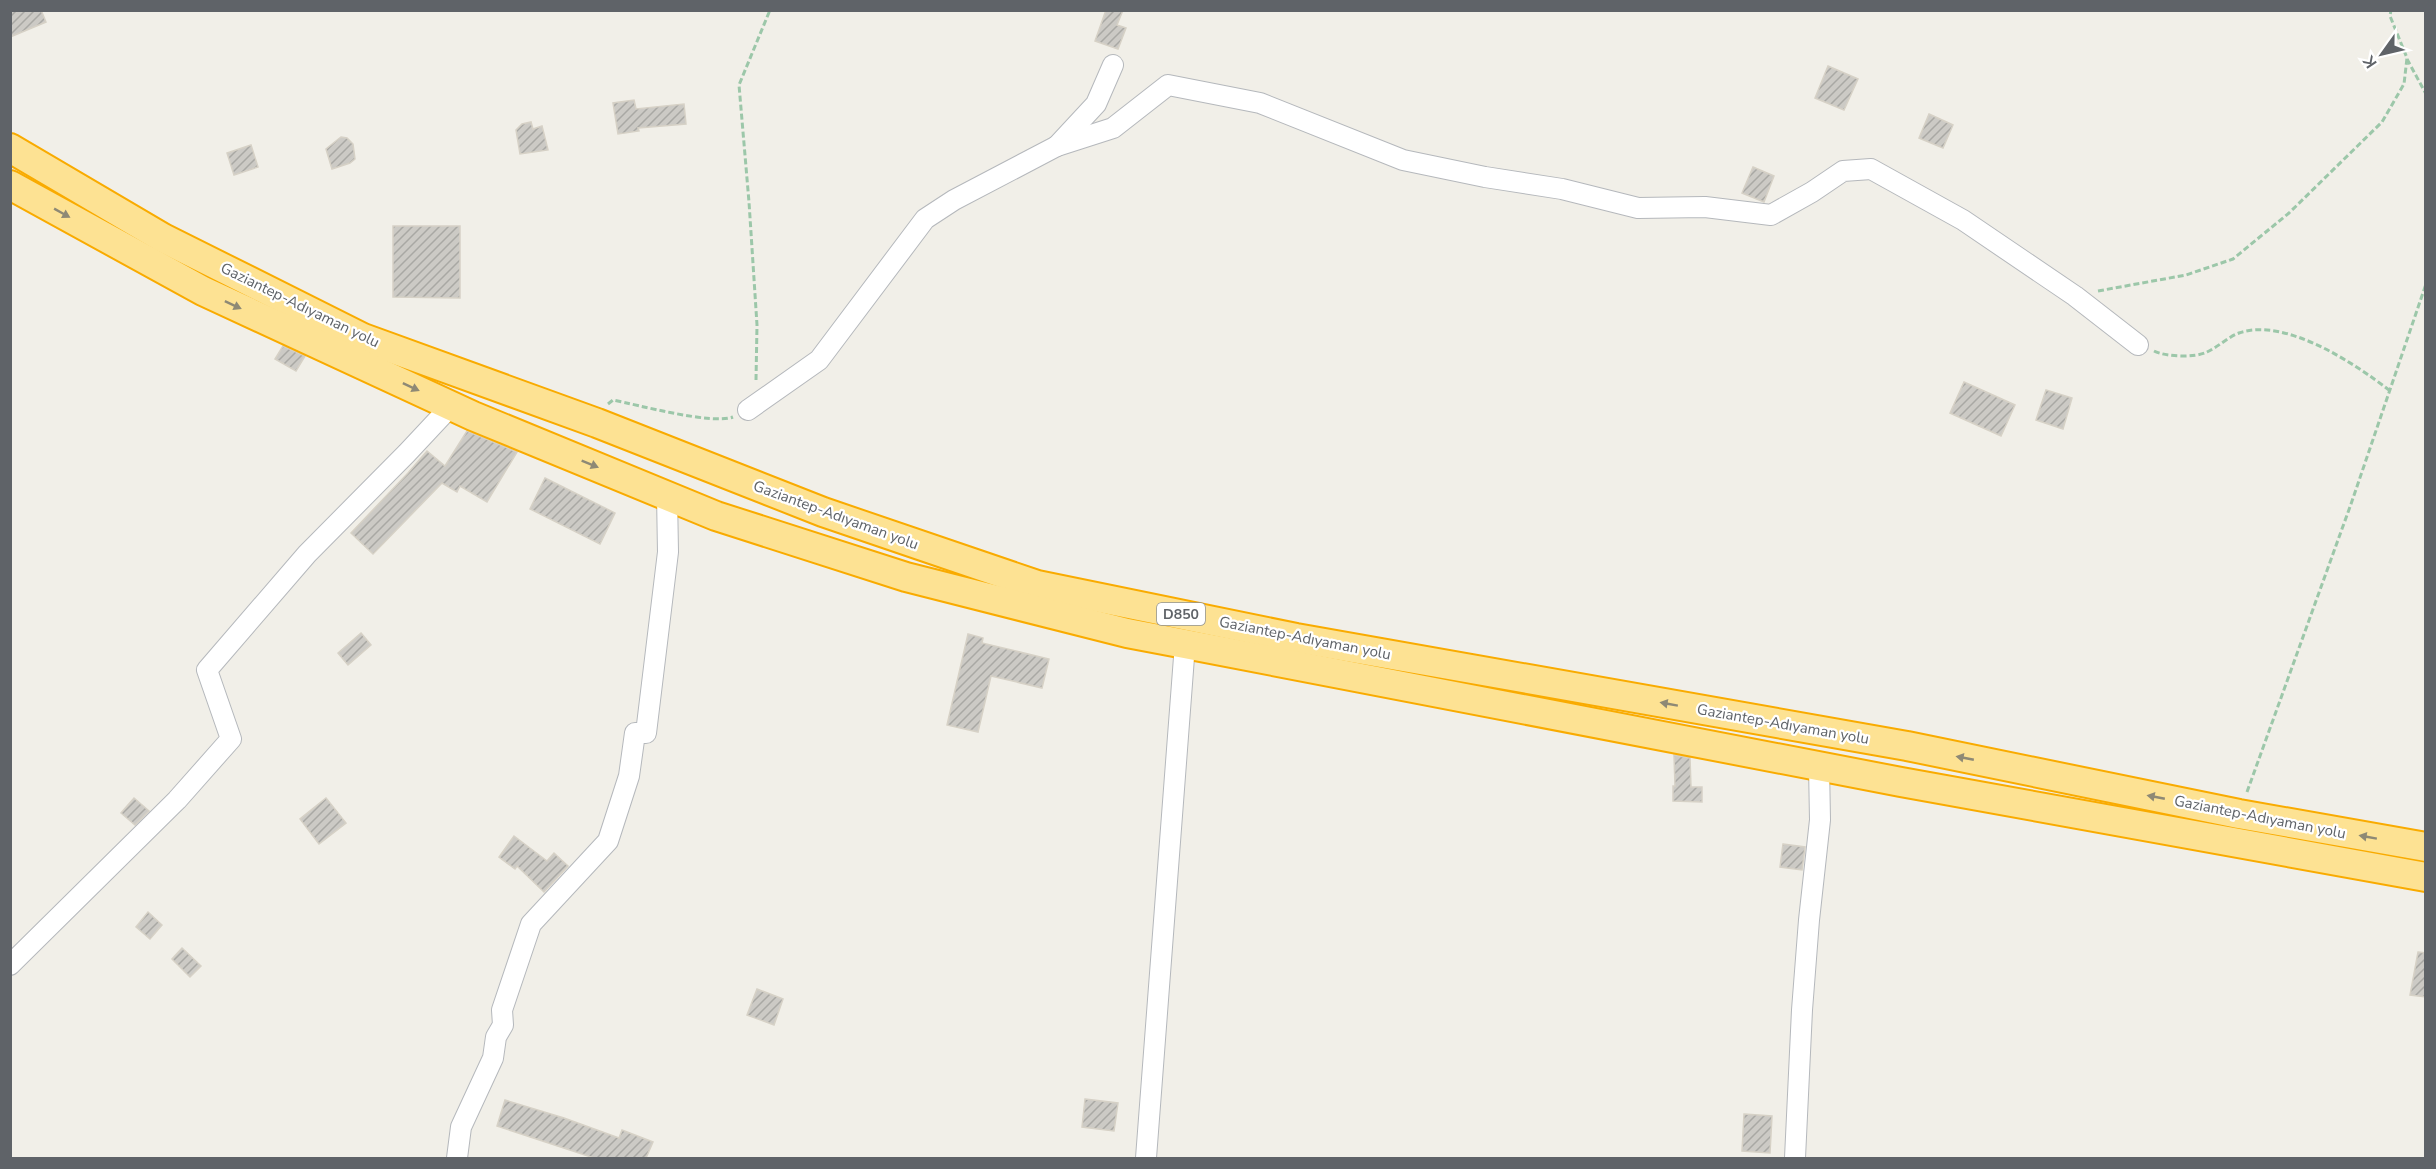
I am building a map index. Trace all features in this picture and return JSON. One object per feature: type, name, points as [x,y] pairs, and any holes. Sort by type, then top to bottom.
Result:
[{"type":"highway","name":"Gaziantep-Adıyaman yolu","points":[[10,148],[163,238],[363,338],[587,419],[824,512],[1037,585],[1296,638],[1906,746],[2239,814],[2426,847]]},
{"type":"highway","name":"Gaziantep-Adıyaman yolu","points":[[10,185],[203,291],[451,406],[716,516],[906,577],[1127,633],[1819,766],[2426,877]]},
{"type":"street","points":[[1057,146],[1096,104],[1113,65]]},
{"type":"street","points":[[748,410],[819,360],[925,219],[954,200],[1057,146],[1113,128],[1168,85],[1260,103],[1403,160],[1485,177],[1562,189],[1638,208],[1705,207],[1771,215],[1843,171],[1871,169],[1963,220],[2075,296],[2138,345]]},
{"type":"street","points":[[10,965],[177,800],[231,739],[207,670],[307,554],[451,406]]},
{"type":"street","points":[[457,1158],[461,1127],[493,1058],[496,1037],[502,1025],[502,1011],[531,924],[608,842],[630,776],[635,733],[646,734],[668,552],[667,495]]},
{"type":"street","points":[[1146,1158],[1185,644]]},
{"type":"street","points":[[1795,1158],[1802,1010],[1820,820],[1819,766]]},
{"type":"path","points":[[587,419],[613,400],[695,416],[727,419],[748,410],[756,392],[757,325],[739,85],[770,10]]},
{"type":"path","points":[[2391,10],[2390,16],[2407,58],[2426,94]]},
{"type":"path","points":[[2075,296],[2186,275],[2233,259],[2289,213],[2382,122],[2404,84],[2407,58]]},
{"type":"path","points":[[2239,814],[2426,284]]},
{"type":"path","points":[[2138,345],[2165,356],[2204,354],[2239,333],[2264,331],[2301,336],[2364,371],[2389,390]]},
{"type":"building","points":[[10,10],[41,10],[46,22],[10,37]]},
{"type":"building","points":[[1106,10],[1123,10],[1117,25],[1126,28],[1118,49],[1095,41]]},
{"type":"building","points":[[1828,66],[1858,79],[1844,110],[1815,98]]},
{"type":"building","points":[[634,100],[636,109],[684,104],[686,124],[638,128],[639,131],[618,134],[613,103]]},
{"type":"building","points":[[1929,114],[1953,125],[1943,148],[1919,138]]},
{"type":"building","points":[[531,122],[533,129],[542,126],[548,150],[520,154],[516,130],[522,124]]},
{"type":"building","points":[[341,137],[347,138],[353,144],[355,159],[332,169],[326,149]]},
{"type":"building","points":[[251,145],[258,167],[234,175],[227,153]]},
{"type":"building","points":[[1753,167],[1774,176],[1764,202],[1742,193]]},
{"type":"building","points":[[393,226],[460,226],[460,298],[393,297]]},
{"type":"building","points":[[283,346],[305,356],[296,371],[275,359]]},
{"type":"building","points":[[1964,382],[2015,405],[2001,436],[1950,413]]},
{"type":"building","points":[[2046,390],[2072,398],[2063,429],[2036,420]]},
{"type":"building","points":[[467,431],[517,452],[487,502],[460,486],[457,492],[442,483],[373,554],[351,533],[427,451],[445,466]]},
{"type":"building","points":[[545,478],[615,513],[600,544],[530,509]]},
{"type":"building","points":[[361,633],[371,645],[348,665],[338,653]]},
{"type":"building","points":[[968,634],[983,638],[982,643],[1049,659],[1042,688],[991,676],[978,732],[947,725]]},
{"type":"building","points":[[1674,755],[1690,758],[1691,787],[1702,787],[1702,802],[1673,801]]},
{"type":"building","points":[[134,798],[149,811],[135,825],[121,813]]},
{"type":"building","points":[[326,798],[346,823],[319,844],[300,819]]},
{"type":"building","points":[[514,836],[547,861],[554,853],[568,866],[544,892],[517,866],[515,869],[499,857]]},
{"type":"building","points":[[1783,844],[1805,847],[1802,870],[1780,867]]},
{"type":"building","points":[[148,912],[162,925],[150,939],[136,927]]},
{"type":"building","points":[[182,948],[201,966],[190,977],[172,959]]},
{"type":"building","points":[[2418,952],[2426,953],[2426,997],[2410,995]]},
{"type":"building","points":[[757,989],[783,999],[774,1025],[747,1015]]},
{"type":"building","points":[[1085,1099],[1118,1103],[1114,1131],[1082,1127]]},
{"type":"building","points":[[505,1100],[619,1138],[622,1130],[653,1142],[646,1158],[594,1158],[497,1126]]},
{"type":"building","points":[[1744,1114],[1772,1116],[1770,1153],[1742,1151]]}]
